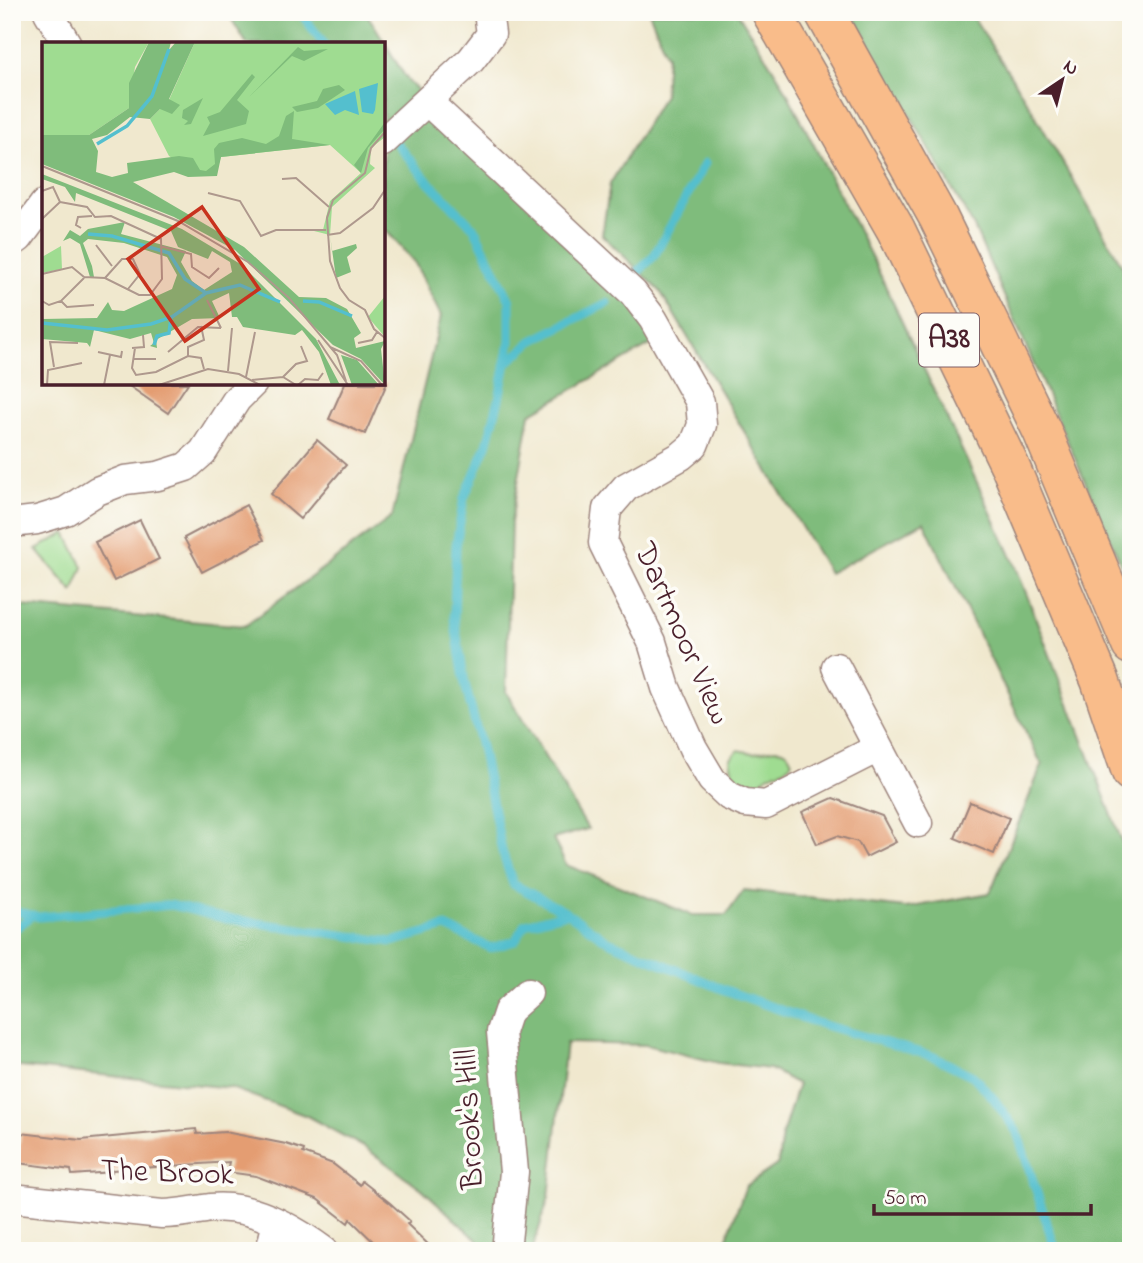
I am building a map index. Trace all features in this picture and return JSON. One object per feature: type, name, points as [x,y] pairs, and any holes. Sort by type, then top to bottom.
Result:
[{"type":"highway","name":"A38","points":[[771,12],[896,230],[1010,466],[1100,680],[1131,772]]},
{"type":"highway","name":"A38","points":[[824,12],[938,217],[1042,431],[1131,645]]},
{"type":"street","points":[[48,12],[66,42]]},
{"type":"street","points":[[385,140],[471,61],[491,34],[488,12]]},
{"type":"street","name":"Dartmoor View","points":[[428,102],[633,293],[653,319],[700,402],[702,425],[694,445],[681,456],[626,486],[607,509],[603,544],[652,642],[666,688],[682,724],[712,780],[729,796],[745,803],[766,805],[878,748]]},
{"type":"street","points":[[12,243],[19,238],[42,207]]},
{"type":"street","points":[[12,523],[37,520],[66,511],[97,491],[125,480],[158,476],[186,467],[203,452],[237,399],[251,385]]},
{"type":"street","points":[[836,667],[918,823]]},
{"type":"street","name":"Brook's Hill","points":[[506,1251],[514,1172],[501,1032],[508,1011],[528,993]]},
{"type":"street","name":"The Brook","points":[[12,1198],[162,1214],[182,1214],[213,1208],[241,1210],[277,1222],[324,1251]]},
{"type":"street","points":[[270,1251],[277,1222]]},
{"type":"green space","points":[[227,12],[365,12],[385,42],[246,42]]},
{"type":"green space","points":[[649,12],[737,12],[781,81],[876,266],[1014,562],[1131,865],[1131,1251],[722,1251],[746,1186],[778,1164],[782,1135],[798,1084],[770,1069],[719,1063],[646,1045],[566,1043],[549,1197],[532,1251],[489,1251],[422,1189],[364,1147],[307,1116],[231,1088],[12,1066],[12,605],[245,626],[392,517],[441,316],[415,263],[385,229],[385,43],[409,82],[664,337],[530,414],[511,522],[506,692],[588,829],[553,839],[566,865],[692,915],[726,915],[744,890],[906,908],[990,893],[1042,765],[924,522],[829,573],[660,291],[602,235],[610,184],[664,95],[667,56]]},
{"type":"green space","points":[[851,12],[970,12],[1031,108],[1122,265],[1131,287],[1131,587],[974,227]]},
{"type":"green space","points":[[66,533],[83,567],[73,592],[36,549]]},
{"type":"green space","points":[[774,749],[786,751],[792,761],[788,767],[754,785],[748,786],[740,782],[734,774],[730,759],[738,750],[753,753]]},
{"type":"building","points":[[387,383],[365,434],[329,419],[344,385]]},
{"type":"building","points":[[128,385],[187,385],[168,413]]},
{"type":"building","points":[[317,440],[346,465],[300,519],[271,494]]},
{"type":"building","points":[[246,505],[264,540],[202,572],[184,538]]},
{"type":"building","points":[[140,520],[159,559],[114,581],[95,542]]},
{"type":"building","points":[[833,798],[882,816],[896,842],[866,857],[858,842],[837,836],[817,844],[802,812]]},
{"type":"building","points":[[970,802],[1009,818],[994,854],[955,838]]},
{"type":"building","points":[[196,1129],[197,1134],[225,1132],[286,1144],[333,1164],[360,1185],[362,1181],[390,1203],[410,1221],[407,1224],[435,1251],[383,1251],[350,1219],[348,1223],[317,1199],[256,1176],[227,1172],[229,1162],[72,1175],[71,1170],[18,1163],[21,1133],[81,1140]]},
{"type":"waterway","points":[[300,12],[322,42]]},
{"type":"waterway","points":[[393,139],[427,180],[474,228],[510,301],[510,342],[499,399],[487,445],[464,498],[456,546],[454,618],[465,684],[482,751],[502,851],[513,884],[567,913]]},
{"type":"waterway","points":[[636,274],[654,256],[705,163]]},
{"type":"waterway","points":[[505,365],[532,341],[607,303]]},
{"type":"waterway","points":[[12,910],[39,917],[171,905],[223,918],[392,942],[446,927],[491,948],[515,941],[525,924],[567,913],[608,941],[725,990],[817,1023],[932,1056],[973,1076],[994,1099],[1017,1132],[1056,1251]]},
{"type":"waterway","points":[[12,931],[33,915]]}]
